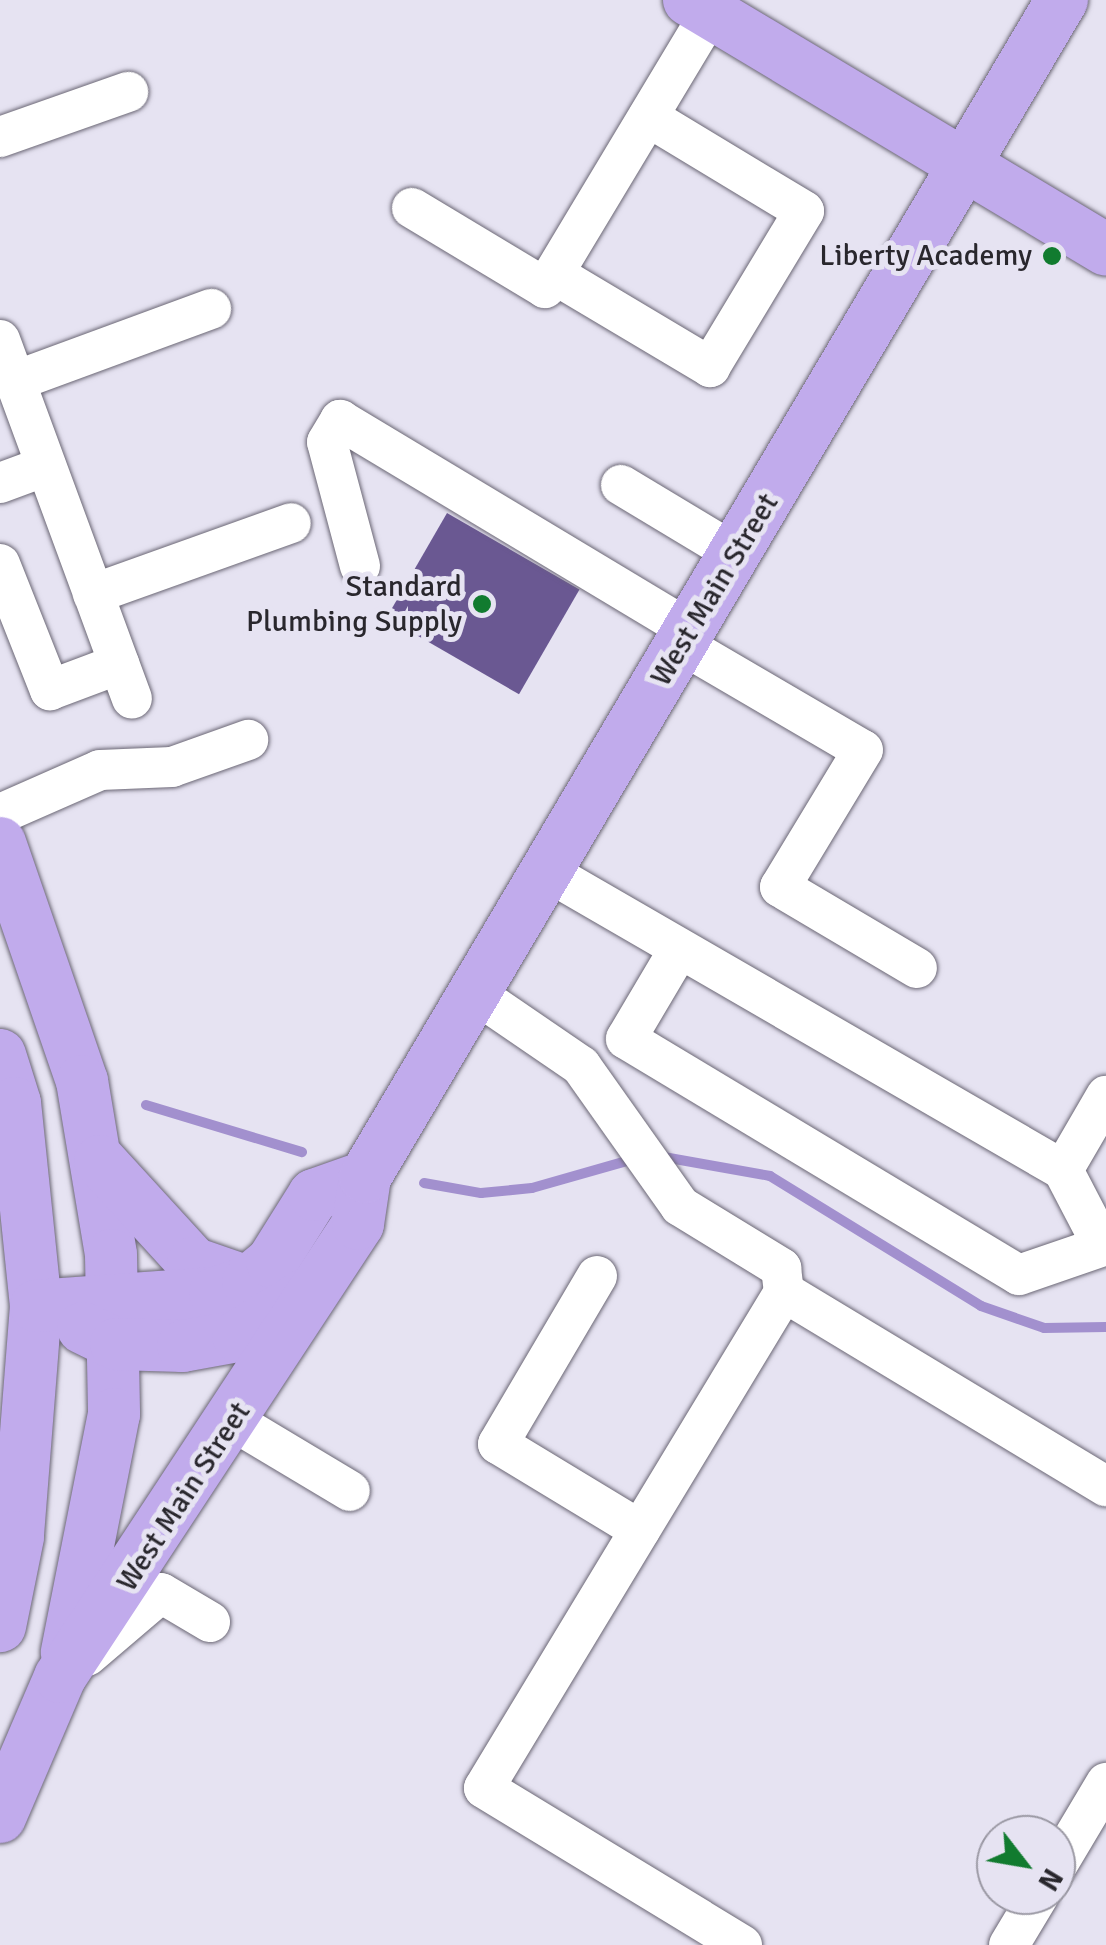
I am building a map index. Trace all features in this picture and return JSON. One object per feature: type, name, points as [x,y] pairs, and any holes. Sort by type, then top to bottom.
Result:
[{"type":"main road","name":"West Main Street","points":[[0,1817],[60,1677],[233,1422],[358,1224],[365,1177],[1062,0]]},
{"type":"main road","points":[[699,7],[1106,250]]},
{"type":"main road","points":[[0,844],[82,1081],[100,1161],[115,1320],[104,1489],[60,1677]]},
{"type":"main road","points":[[0,1626],[15,1424],[18,1306],[3,1073]]},
{"type":"main road","points":[[100,1161],[193,1263],[248,1282]]},
{"type":"main road","points":[[115,1320],[248,1282],[272,1262],[314,1195],[365,1177]]},
{"type":"main road","points":[[18,1306],[238,1336],[324,1279]]},
{"type":"lane","points":[[412,208],[545,288],[648,117],[699,7]]},
{"type":"lane","points":[[0,136],[128,92]]},
{"type":"lane","points":[[554,274],[710,367],[804,211],[648,117]]},
{"type":"lane","points":[[15,381],[211,309]]},
{"type":"lane","points":[[0,340],[126,682],[50,690],[0,564]]},
{"type":"lane","points":[[360,566],[327,442],[340,420],[862,750],[780,887],[917,968]]},
{"type":"lane","points":[[0,483],[46,466]]},
{"type":"lane","points":[[621,485],[736,554]]},
{"type":"lane","points":[[94,594],[291,523]]},
{"type":"lane","points":[[0,814],[100,770],[172,766],[248,740]]},
{"type":"lane","points":[[548,872],[678,951],[1063,1170],[1104,1245],[1019,1275],[626,1039],[678,951]]},
{"type":"lane","points":[[476,994],[570,1056],[627,1123],[670,1194],[781,1268],[784,1292],[484,1788],[742,1945]]},
{"type":"lane","points":[[1063,1170],[1106,1096]]},
{"type":"lane","points":[[597,1276],[498,1444],[640,1530]]},
{"type":"lane","points":[[784,1292],[1106,1486]]},
{"type":"lane","points":[[233,1422],[350,1491]]},
{"type":"lane","points":[[60,1677],[162,1593],[210,1622]]},
{"type":"lane","points":[[1076,1833],[1106,1783]]},
{"type":"lane","points":[[1009,1945],[1027,1915]]},
{"type":"building","name":"Standard Plumbing Supply","points":[[447,513],[580,590],[519,694],[386,618]]},
{"type":"waterway","points":[[146,1105],[302,1152]]},
{"type":"waterway","points":[[658,1156],[770,1176],[981,1306],[1044,1328],[1106,1327]]},
{"type":"waterway","points":[[424,1183],[481,1193],[532,1188],[637,1158]]},
{"type":"place","name":"Liberty Academy","points":[[1052,256]]},
{"type":"place","name":"Standard Plumbing Supply","points":[[482,604]]}]
